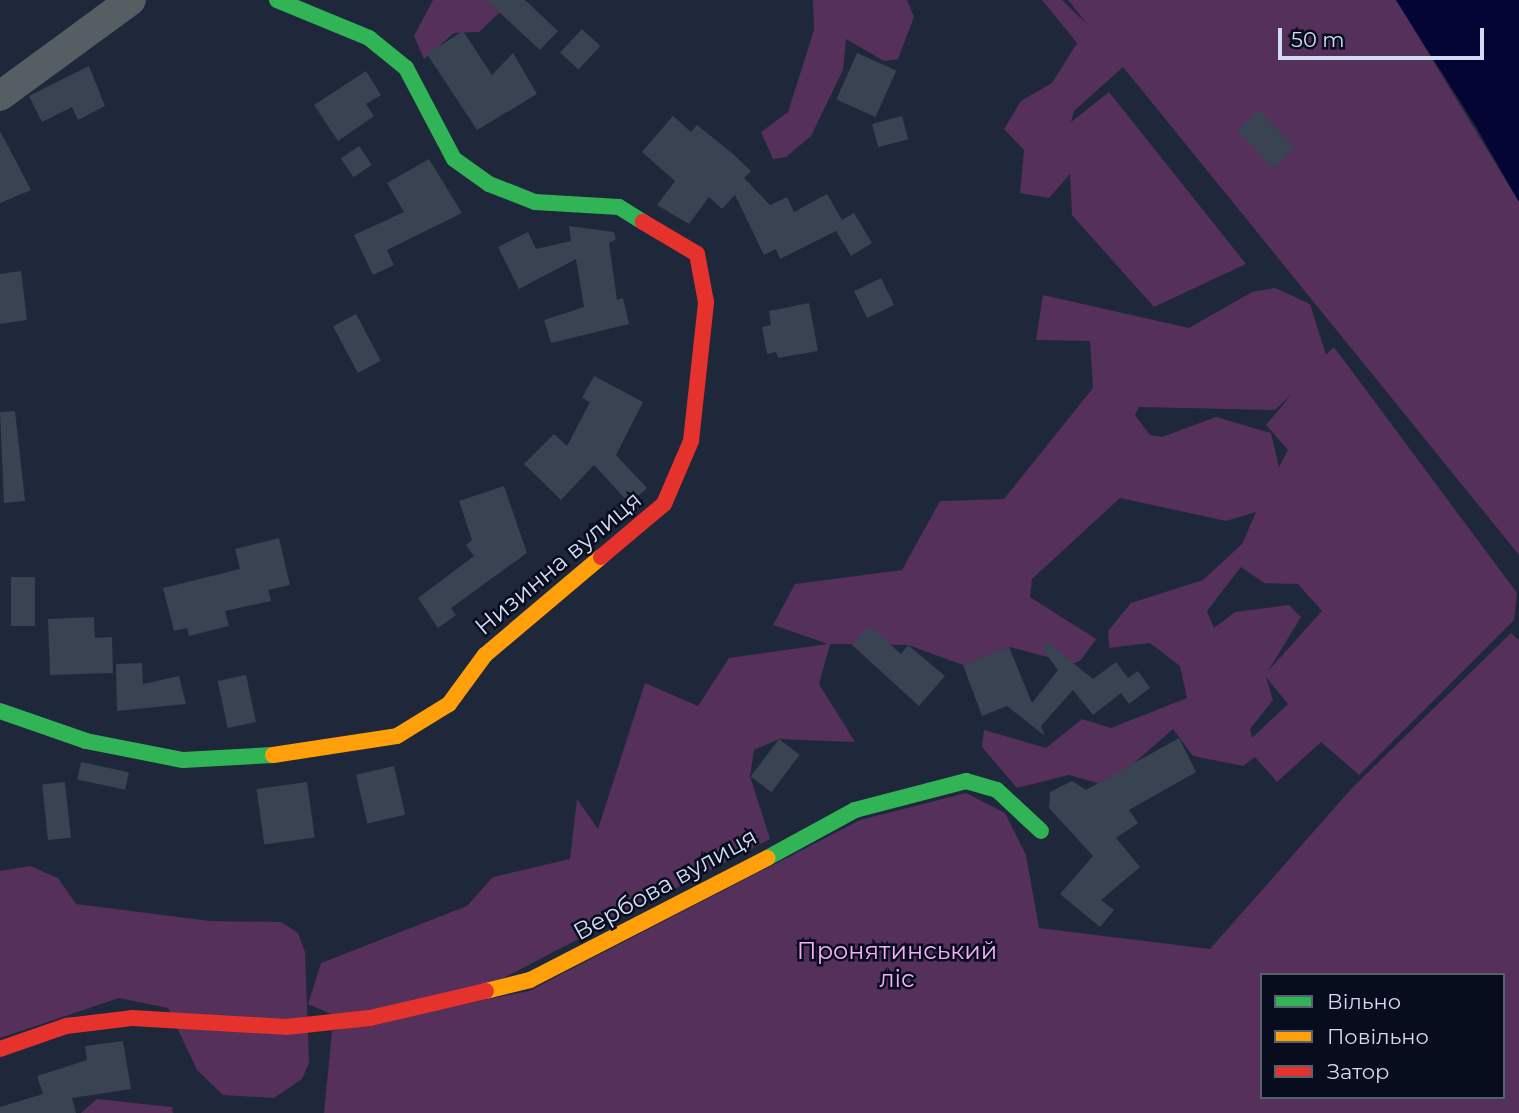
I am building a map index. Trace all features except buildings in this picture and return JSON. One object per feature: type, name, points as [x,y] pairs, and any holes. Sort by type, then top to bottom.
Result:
[{"type":"street","points":[[0,96],[131,0]]},
{"type":"street","name":"Низинна вулиця","points":[[0,711],[86,741],[183,760],[307,753],[397,736],[449,704],[485,655],[664,504],[691,441],[706,302],[697,254],[648,218],[619,207],[535,202],[489,184],[454,159],[406,68],[369,38],[277,0]]},
{"type":"street","name":"Вербова вулиця","points":[[0,1049],[66,1027],[132,1018],[286,1027],[370,1018],[530,980],[654,921],[855,810],[919,789],[966,780],[997,790],[1041,831]]},
{"type":"green space","points":[[433,0],[503,0],[502,10],[479,32],[454,33],[424,59],[414,36]]},
{"type":"green space","points":[[813,0],[907,0],[914,17],[898,59],[884,61],[846,39],[843,70],[811,136],[786,157],[773,159],[761,132],[788,112],[814,30]]},
{"type":"green space","points":[[1042,0],[1062,0],[1087,24],[1068,0],[1396,0],[1519,202],[1519,555],[1123,67],[1074,111],[1071,122],[1109,92],[1246,264],[1154,307],[1072,215],[1070,174],[1049,198],[1020,193],[1024,150],[1004,129],[1021,101],[1052,83],[1077,43]]},
{"type":"green space","points":[[1275,288],[1310,304],[1326,355],[1334,347],[1517,593],[1514,620],[1359,775],[1321,742],[1277,782],[1255,757],[1243,766],[1193,756],[1173,729],[1108,786],[1069,775],[1017,788],[982,747],[984,730],[1046,748],[1082,719],[1111,728],[1187,698],[1180,666],[1150,643],[1109,648],[1108,631],[1131,603],[1203,580],[1242,544],[1256,512],[1226,521],[1120,498],[1032,579],[1030,597],[1096,639],[1081,660],[1073,664],[1010,647],[963,665],[908,645],[830,644],[819,684],[855,742],[779,739],[754,750],[750,776],[770,839],[496,982],[349,1022],[308,1004],[321,963],[467,906],[493,877],[570,859],[577,799],[598,829],[645,683],[698,706],[729,658],[828,644],[773,625],[795,584],[902,570],[940,501],[1004,499],[1093,388],[1090,341],[1036,340],[1043,295],[1189,328],[1252,292]],"holes":[[[1292,394],[1266,425],[1288,450],[1279,467],[1271,433],[1216,417],[1162,437],[1150,435],[1135,415],[1139,407],[1275,410]],[[1241,567],[1264,583],[1298,584],[1322,611],[1268,671],[1301,617],[1289,605],[1235,612],[1214,628],[1207,611]],[[1266,677],[1288,704],[1252,738],[1250,729],[1273,700]]]},
{"type":"green space","name":"Пронятинський ліс","points":[[1511,633],[1519,640],[1519,1113],[324,1113],[332,1031],[529,991],[860,820],[966,793],[1005,813],[1026,855],[1039,928],[1210,949],[1352,788]]},
{"type":"green space","points":[[30,866],[58,878],[76,904],[210,921],[281,922],[298,933],[305,952],[309,1063],[302,1079],[274,1098],[223,1095],[197,1070],[168,1008],[119,998],[0,1038],[0,871]]},
{"type":"green space","points":[[97,1099],[172,1107],[173,1113],[81,1113]]},
{"type":"shaded area","points":[[1396,0],[1519,0],[1519,202],[1475,125]]},
{"type":"traffic: fast","points":[[277,0],[369,38],[406,68],[454,159],[489,184],[535,202],[619,207],[643,222]]},
{"type":"traffic: fast","points":[[0,711],[86,741],[183,760],[273,755]]},
{"type":"traffic: fast","points":[[767,858],[855,810],[966,781],[997,790],[1041,831]]},
{"type":"traffic: slow","points":[[273,755],[397,736],[449,704],[485,655],[601,557]]},
{"type":"traffic: slow","points":[[486,991],[530,980],[767,858]]},
{"type":"traffic: jam","points":[[601,557],[664,504],[691,441],[706,302],[697,254],[643,222]]},
{"type":"traffic: jam","points":[[0,1049],[66,1026],[132,1018],[286,1027],[370,1018],[486,991]]}]
